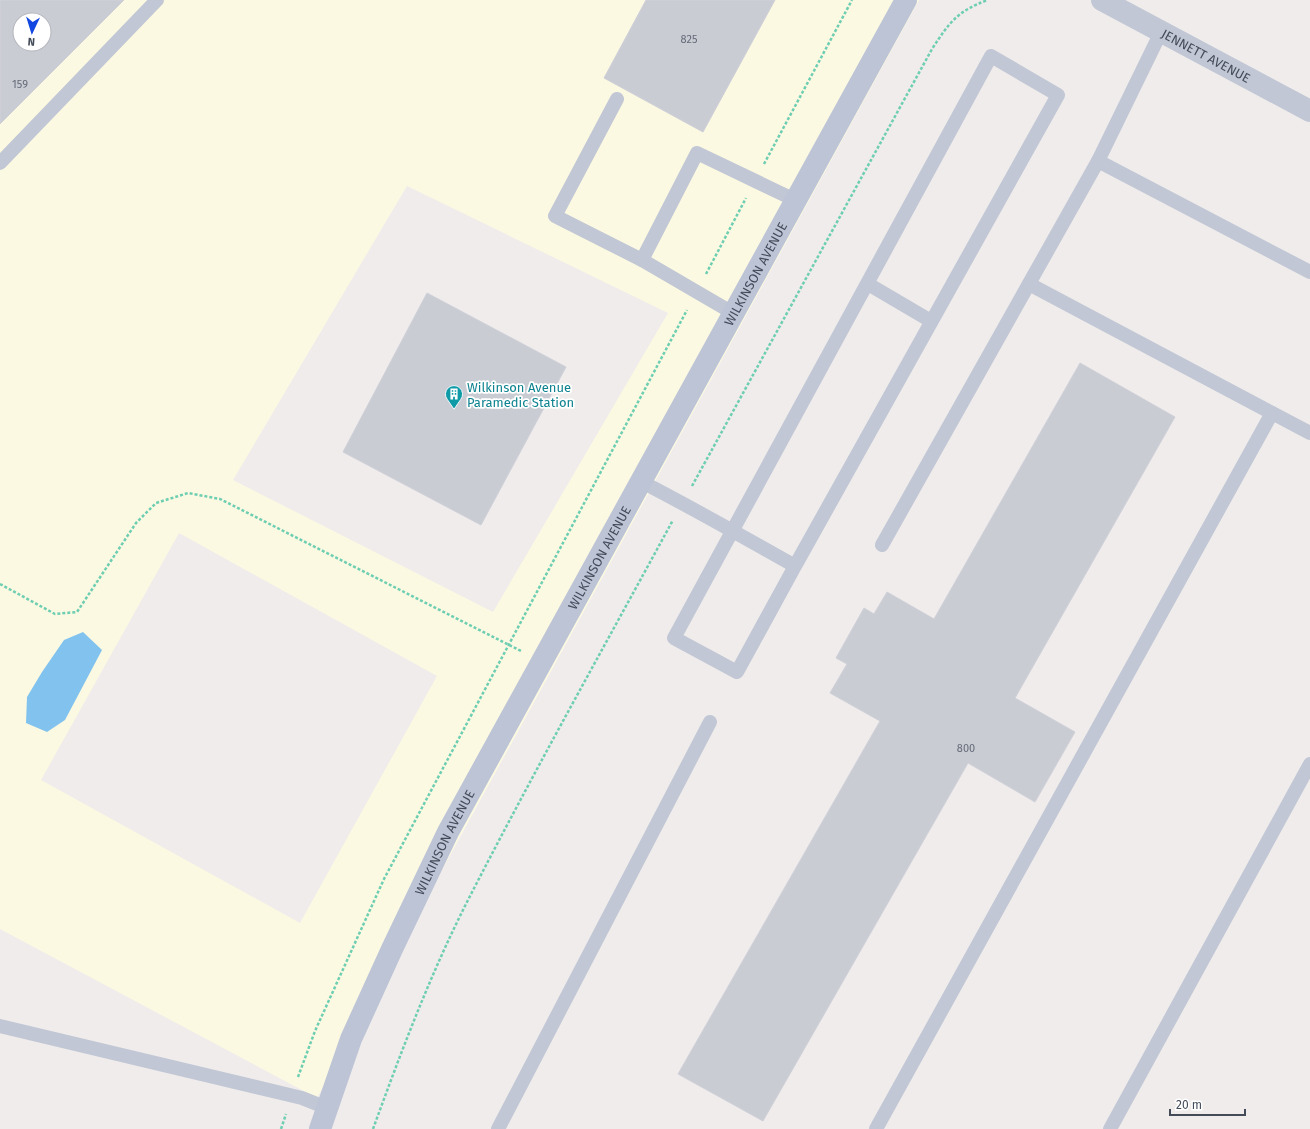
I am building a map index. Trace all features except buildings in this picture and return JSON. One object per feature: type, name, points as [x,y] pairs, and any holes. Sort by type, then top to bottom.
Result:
[{"type":"street","name":"WILKINSON AVENUE","points":[[320,1129],[352,1039],[392,949],[448,832],[906,0]]},
{"type":"street","name":"JENNETT AVENUE","points":[[1102,0],[1310,111]]},
{"type":"lane","points":[[0,163],[157,0]]},
{"type":"lane","points":[[882,545],[1098,161],[1161,32]]},
{"type":"lane","points":[[991,56],[1058,95],[737,672],[674,638],[868,284],[991,56]]},
{"type":"lane","points":[[617,99],[555,216],[642,260],[733,313]]},
{"type":"lane","points":[[642,260],[697,153],[796,200]]},
{"type":"lane","points":[[1098,161],[1310,272]]},
{"type":"lane","points":[[868,284],[931,321]]},
{"type":"lane","points":[[1029,284],[1310,433]]},
{"type":"lane","points":[[876,1129],[1272,414]]},
{"type":"lane","points":[[640,481],[683,503],[795,566]]},
{"type":"lane","points":[[498,1129],[710,722]]},
{"type":"lane","points":[[1110,1129],[1310,764]]},
{"type":"lane","points":[[0,1026],[292,1095],[327,1108]]},
{"type":"path","points":[[281,1129],[315,1031],[371,904],[852,0]]},
{"type":"path","points":[[373,1129],[401,1051],[430,982],[467,903],[683,503],[932,49],[949,23],[970,6],[988,0]]},
{"type":"path","points":[[0,584],[55,614],[77,612],[136,523],[156,503],[188,493],[220,499],[541,661]]},
{"type":"shaded area","points":[[0,0],[919,0],[317,1098],[0,929]],"holes":[[[407,186],[668,313],[493,612],[233,480]],[[179,533],[437,676],[300,923],[41,780]]]},
{"type":"water","points":[[83,632],[102,650],[65,720],[47,732],[26,723],[27,697],[42,672],[64,640]]},
{"type":"place","name":"Wilkinson Avenue Paramedic Station","points":[[454,409]]}]
